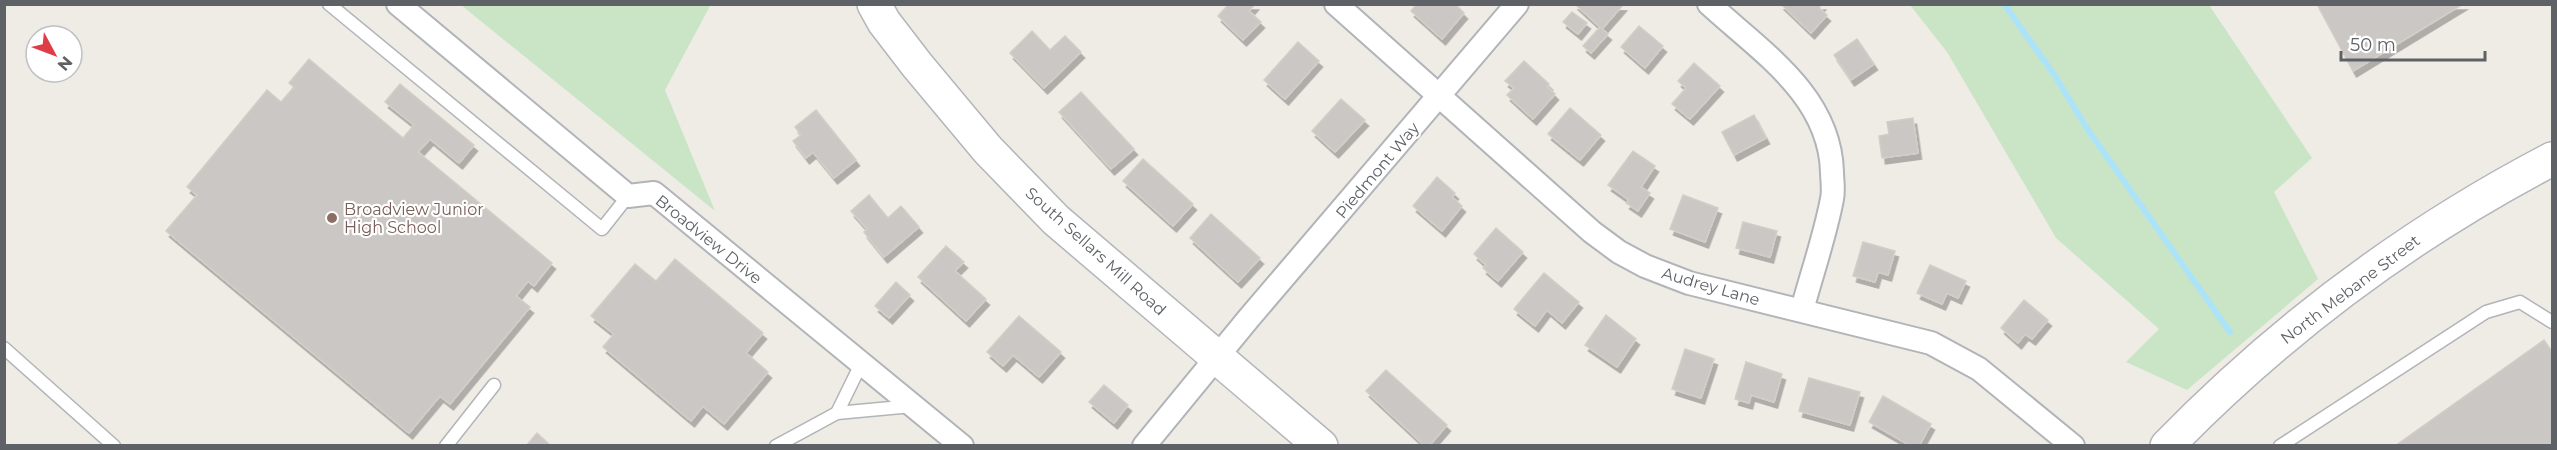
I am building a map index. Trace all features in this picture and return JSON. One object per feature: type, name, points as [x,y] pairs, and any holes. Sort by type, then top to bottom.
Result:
[{"type":"main road","name":"South Sellars Mill Road","points":[[874,4],[884,22],[917,65],[988,150],[1056,220],[1321,446]]},
{"type":"main road","name":"North Mebane Street","points":[[2167,446],[2262,356],[2359,279],[2431,229],[2514,179],[2553,159]]},
{"type":"street","points":[[398,4],[628,196]]},
{"type":"street","name":"Audrey Lane","points":[[1336,4],[1592,232],[1619,252],[1645,266],[1689,283],[1931,344],[1979,369],[2073,446]]},
{"type":"street","name":"Piedmont Way","points":[[1144,446],[1517,4]]},
{"type":"street","points":[[1709,4],[1793,80],[1811,101],[1824,127],[1832,155],[1832,197],[1802,310]]},
{"type":"street","name":"Broadview Drive","points":[[628,196],[654,193],[962,446]]},
{"type":"lane","points":[[329,4],[602,229],[628,196]]},
{"type":"lane","points":[[2280,446],[2486,312],[2520,302],[2553,322]]},
{"type":"lane","points":[[4,348],[114,446]]},
{"type":"lane","points":[[837,413],[861,364]]},
{"type":"lane","points":[[446,446],[494,385]]},
{"type":"lane","points":[[776,446],[781,441],[837,413],[913,406]]},
{"type":"green space","points":[[461,5],[709,5],[665,90],[715,211]]},
{"type":"green space","points":[[1910,5],[2209,5],[2312,158],[2274,192],[2318,279],[2187,390],[2126,362],[2159,329],[2056,238],[1947,52]]},
{"type":"building","points":[[1229,4],[1255,4],[1249,11],[1261,22],[1243,40],[1218,16]]},
{"type":"building","points":[[1417,4],[1455,4],[1464,13],[1442,39],[1411,11]]},
{"type":"building","points":[[1575,4],[1623,5],[1602,29],[1608,34],[1591,53],[1583,46],[1600,27]]},
{"type":"building","points":[[1781,4],[1822,4],[1819,8],[1827,15],[1811,33]]},
{"type":"building","points":[[2317,4],[2463,4],[2353,71]]},
{"type":"building","points":[[1572,12],[1587,23],[1578,34],[1563,22]]},
{"type":"building","points":[[1639,26],[1663,46],[1645,68],[1621,47]]},
{"type":"building","points":[[1032,31],[1050,50],[1065,36],[1081,52],[1044,88],[1010,53]]},
{"type":"building","points":[[1857,39],[1874,64],[1851,80],[1834,55]]},
{"type":"building","points":[[1298,42],[1319,61],[1285,99],[1264,80]]},
{"type":"building","points":[[309,59],[403,138],[414,125],[385,102],[400,84],[474,145],[459,163],[430,139],[418,152],[552,263],[534,286],[528,281],[516,296],[530,307],[450,404],[440,396],[409,433],[166,231],[197,195],[187,187],[267,90],[281,102],[294,87],[289,83]]},
{"type":"building","points":[[1524,61],[1549,84],[1547,86],[1555,94],[1533,119],[1507,95],[1514,88],[1505,81]]},
{"type":"building","points":[[1694,63],[1720,86],[1690,119],[1672,104],[1686,88],[1678,81]]},
{"type":"building","points":[[1081,92],[1134,149],[1111,169],[1059,112]]},
{"type":"building","points":[[1341,99],[1365,120],[1335,152],[1312,131]]},
{"type":"building","points":[[1570,108],[1601,135],[1580,160],[1548,134]]},
{"type":"building","points":[[816,110],[856,160],[834,178],[813,152],[806,158],[793,141],[801,135],[795,127]]},
{"type":"building","points":[[1754,115],[1766,138],[1734,155],[1722,132]]},
{"type":"building","points":[[1913,118],[1918,153],[1882,158],[1879,136],[1889,134],[1887,122]]},
{"type":"building","points":[[1633,151],[1655,166],[1641,187],[1650,193],[1638,211],[1626,203],[1629,200],[1608,185]]},
{"type":"building","points":[[1143,159],[1193,204],[1173,226],[1123,181]]},
{"type":"building","points":[[1437,177],[1455,193],[1452,197],[1462,206],[1442,231],[1413,206]]},
{"type":"building","points":[[869,195],[888,218],[901,206],[919,227],[884,257],[864,232],[867,229],[851,211]]},
{"type":"building","points":[[1683,195],[1718,208],[1705,242],[1670,229]]},
{"type":"building","points":[[1211,214],[1260,258],[1238,282],[1190,238]]},
{"type":"building","points":[[1743,222],[1777,231],[1770,257],[1736,248]]},
{"type":"building","points":[[1496,228],[1523,252],[1498,281],[1483,268],[1486,265],[1474,254]]},
{"type":"building","points":[[1863,242],[1895,251],[1888,275],[1878,272],[1875,282],[1853,276]]},
{"type":"building","points":[[946,246],[964,262],[955,271],[986,299],[966,321],[918,277]]},
{"type":"building","points":[[675,259],[763,333],[746,353],[768,372],[724,424],[703,406],[691,421],[603,347],[614,334],[591,316],[635,264],[656,281]]},
{"type":"building","points":[[1930,265],[1966,281],[1958,298],[1947,293],[1942,304],[1917,293]]},
{"type":"building","points":[[1544,273],[1579,302],[1562,323],[1547,310],[1535,326],[1514,309]]},
{"type":"building","points":[[896,282],[910,295],[889,318],[875,306]]},
{"type":"building","points":[[2024,300],[2048,320],[2032,339],[2025,334],[2018,343],[2001,328]]},
{"type":"building","points":[[1606,315],[1636,339],[1617,367],[1585,345]]},
{"type":"building","points":[[1019,316],[1061,352],[1039,377],[1013,355],[1003,366],[987,352]]},
{"type":"building","points":[[2544,340],[2552,352],[2552,446],[2395,446]]},
{"type":"building","points":[[1685,349],[1714,359],[1701,398],[1672,389]]},
{"type":"building","points":[[1746,362],[1782,374],[1774,402],[1751,395],[1749,403],[1735,399]]},
{"type":"building","points":[[1386,370],[1447,425],[1429,446],[1425,446],[1366,391]]},
{"type":"building","points":[[1809,378],[1860,392],[1850,425],[1799,411]]},
{"type":"building","points":[[1104,385],[1128,405],[1114,423],[1089,402]]},
{"type":"building","points":[[1883,396],[1931,424],[1919,446],[1911,446],[1869,422]]},
{"type":"building","points":[[537,433],[551,446],[526,446]]},
{"type":"waterway","points":[[2004,4],[2055,76],[2088,130],[2230,332]]},
{"type":"place","name":"Broadview Junior High School","points":[[332,218]]}]
